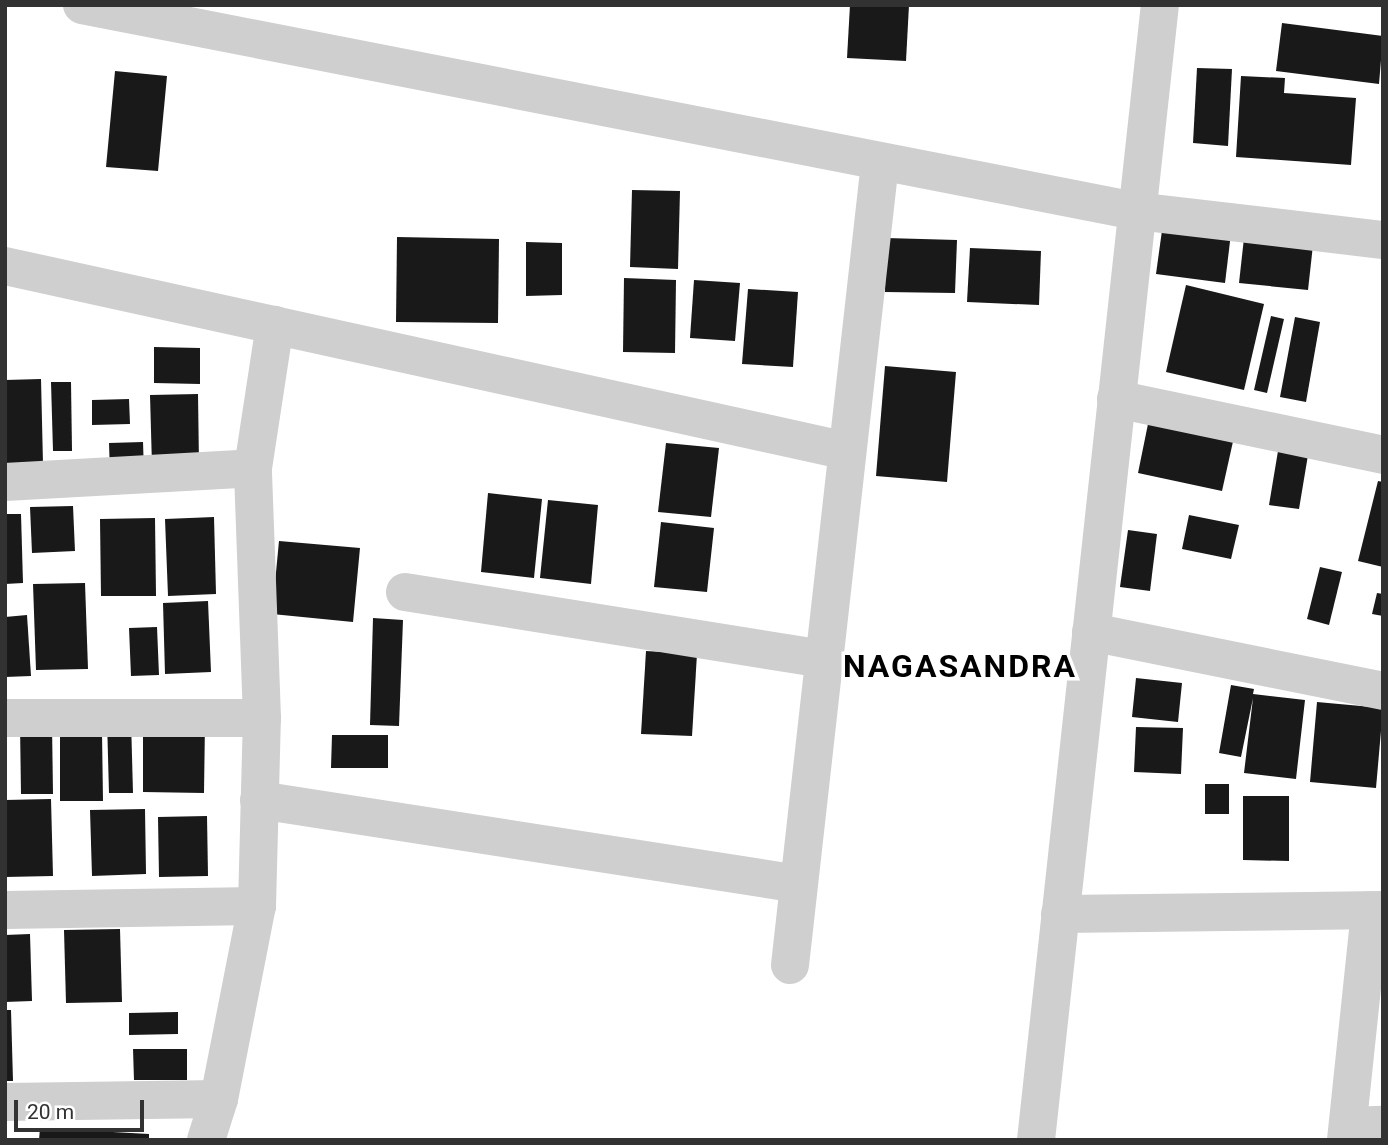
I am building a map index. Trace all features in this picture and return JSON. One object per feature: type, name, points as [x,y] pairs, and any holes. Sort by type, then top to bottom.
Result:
[{"type":"street","points":[[82,5],[1136,211],[1383,240]]},
{"type":"street","points":[[1036,1140],[1160,5]]},
{"type":"street","points":[[790,965],[880,163]]},
{"type":"street","points":[[5,266],[848,451]]},
{"type":"street","points":[[206,1140],[219,1099],[257,906],[262,718],[253,468],[275,325]]},
{"type":"street","points":[[1116,399],[1383,455]]},
{"type":"street","points":[[5,482],[253,468]]},
{"type":"street","points":[[405,592],[824,659]]},
{"type":"street","points":[[1091,632],[1383,691]]},
{"type":"street","points":[[5,718],[262,718]]},
{"type":"street","points":[[260,800],[799,884]]},
{"type":"street","points":[[5,911],[257,906]]},
{"type":"street","points":[[1060,914],[1376,910],[1359,1130]]},
{"type":"street","points":[[5,1102],[219,1099]]},
{"type":"building","points":[[850,5],[909,5],[906,61],[847,58]]},
{"type":"building","points":[[1282,23],[1383,36],[1379,84],[1276,71]]},
{"type":"building","points":[[1197,68],[1232,69],[1228,146],[1193,143]]},
{"type":"building","points":[[115,71],[167,76],[158,171],[106,167]]},
{"type":"building","points":[[1241,76],[1285,78],[1284,93],[1356,98],[1351,165],[1236,157]]},
{"type":"building","points":[[632,190],[680,191],[678,269],[630,267]]},
{"type":"building","points":[[1164,216],[1232,225],[1225,283],[1156,274]]},
{"type":"building","points":[[1245,229],[1314,236],[1308,290],[1239,283]]},
{"type":"building","points":[[397,237],[499,239],[498,323],[396,322]]},
{"type":"building","points":[[886,238],[957,240],[955,293],[885,292]]},
{"type":"building","points":[[526,242],[562,243],[562,295],[526,296]]},
{"type":"building","points":[[970,248],[1041,251],[1039,305],[967,302]]},
{"type":"building","points":[[624,278],[676,280],[675,353],[623,352]]},
{"type":"building","points":[[694,280],[740,283],[735,341],[690,338]]},
{"type":"building","points":[[1186,285],[1264,304],[1244,390],[1166,372]]},
{"type":"building","points":[[748,289],[798,292],[793,367],[742,364]]},
{"type":"building","points":[[1271,316],[1284,319],[1267,393],[1254,390]]},
{"type":"building","points":[[1295,317],[1320,322],[1306,402],[1280,397]]},
{"type":"building","points":[[154,347],[200,348],[200,384],[154,383]]},
{"type":"building","points":[[885,366],[956,372],[947,482],[876,476]]},
{"type":"building","points":[[41,379],[43,464],[7,466],[5,380]]},
{"type":"building","points":[[51,382],[71,382],[72,451],[53,451]]},
{"type":"building","points":[[198,394],[199,465],[152,466],[150,395]]},
{"type":"building","points":[[129,399],[130,424],[92,425],[92,400]]},
{"type":"building","points":[[1149,419],[1234,437],[1222,491],[1138,473]]},
{"type":"building","points":[[143,442],[144,473],[110,474],[109,443]]},
{"type":"building","points":[[666,443],[719,448],[711,517],[658,512]]},
{"type":"building","points":[[1278,451],[1308,455],[1299,509],[1269,505]]},
{"type":"building","points":[[1378,481],[1383,482],[1383,567],[1358,561]]},
{"type":"building","points":[[488,493],[542,499],[534,578],[481,572]]},
{"type":"building","points":[[548,500],[598,505],[591,584],[540,578]]},
{"type":"building","points":[[73,506],[75,551],[32,553],[30,507]]},
{"type":"building","points":[[5,514],[21,514],[23,583],[5,584]]},
{"type":"building","points":[[1189,515],[1239,525],[1231,559],[1182,549]]},
{"type":"building","points":[[214,517],[216,594],[168,596],[165,519]]},
{"type":"building","points":[[155,518],[156,596],[101,596],[100,519]]},
{"type":"building","points":[[661,522],[714,528],[707,592],[654,587]]},
{"type":"building","points":[[1128,530],[1157,534],[1150,591],[1120,587]]},
{"type":"building","points":[[279,541],[360,548],[353,622],[272,614]]},
{"type":"building","points":[[1320,567],[1342,572],[1329,625],[1307,619]]},
{"type":"building","points":[[85,583],[88,669],[36,670],[33,584]]},
{"type":"building","points":[[1377,593],[1383,594],[1383,616],[1372,614]]},
{"type":"building","points":[[208,601],[211,672],[165,674],[163,603]]},
{"type":"building","points":[[27,615],[31,676],[5,677],[5,617]]},
{"type":"building","points":[[373,618],[403,620],[399,726],[370,725]]},
{"type":"building","points":[[157,627],[159,675],[131,676],[129,628]]},
{"type":"building","points":[[646,651],[697,654],[692,736],[641,734]]},
{"type":"building","points":[[1136,678],[1182,683],[1178,722],[1132,717]]},
{"type":"building","points":[[1231,685],[1254,689],[1253,694],[1305,700],[1296,779],[1244,773],[1253,698],[1241,757],[1219,753]]},
{"type":"building","points":[[1317,702],[1383,708],[1376,788],[1310,782]]},
{"type":"building","points":[[107,720],[131,720],[133,793],[109,793]]},
{"type":"building","points":[[143,722],[205,722],[204,793],[143,792]]},
{"type":"building","points":[[20,724],[52,724],[53,794],[21,794]]},
{"type":"building","points":[[1136,727],[1183,728],[1181,774],[1134,772]]},
{"type":"building","points":[[102,732],[103,801],[60,801],[60,733]]},
{"type":"building","points":[[332,735],[388,735],[388,768],[331,768]]},
{"type":"building","points":[[1205,784],[1229,784],[1229,814],[1205,814]]},
{"type":"building","points":[[1243,796],[1289,796],[1289,861],[1243,860]]},
{"type":"building","points":[[51,799],[53,876],[5,877],[5,800]]},
{"type":"building","points":[[145,809],[146,874],[92,876],[90,810]]},
{"type":"building","points":[[207,816],[208,876],[159,877],[158,817]]},
{"type":"building","points":[[120,929],[122,1002],[66,1003],[64,930]]},
{"type":"building","points":[[30,934],[32,1001],[5,1002],[5,935]]},
{"type":"building","points":[[5,1010],[11,1010],[13,1081],[5,1081]]},
{"type":"building","points":[[178,1012],[178,1034],[129,1035],[129,1013]]},
{"type":"building","points":[[133,1049],[187,1049],[187,1080],[134,1080]]},
{"type":"building","points":[[40,1128],[149,1134],[149,1140],[39,1140]]},
{"type":"district","name":"NAGASANDRA","points":[[960,666]]}]
